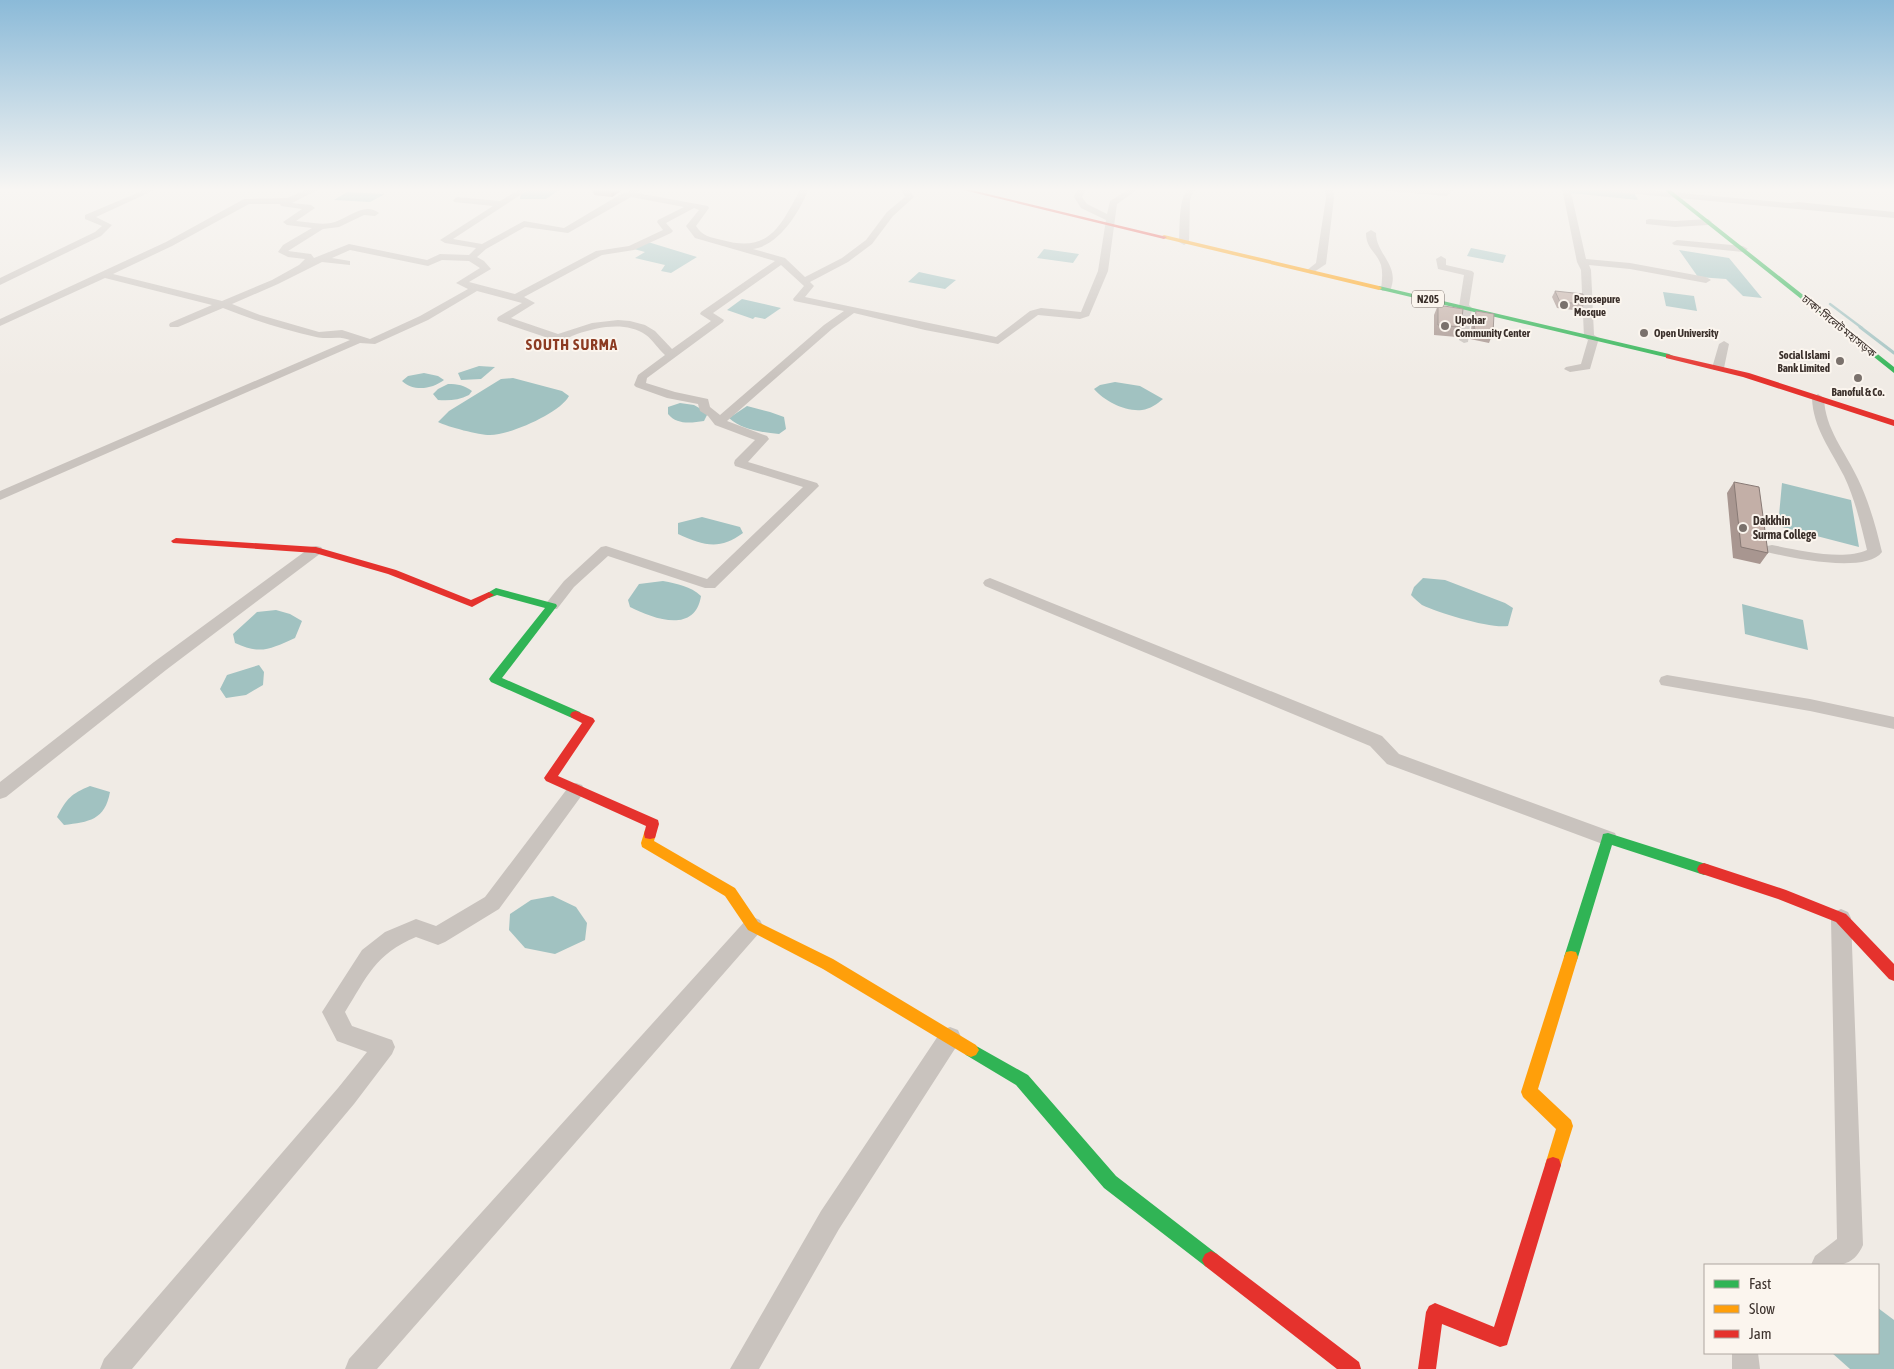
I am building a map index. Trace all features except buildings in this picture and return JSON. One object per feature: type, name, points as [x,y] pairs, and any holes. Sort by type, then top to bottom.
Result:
[{"type":"main road","name":"N205","points":[[1227,252],[1718,368],[1894,423]]},
{"type":"main road","name":"ঢাকা-সিলেট মহাসড়ক","points":[[1747,252],[1894,371]]},
{"type":"main road","points":[[176,541],[316,550],[392,572],[472,604],[496,591],[552,606],[495,679],[589,721],[550,778],[653,824],[647,843],[730,892],[753,926],[828,964],[1022,1080],[1110,1182],[1352,1369]]},
{"type":"main road","points":[[1428,1369],[1435,1312],[1500,1338],[1565,1126],[1529,1092],[1608,838],[1781,894],[1841,918],[1894,974]]},
{"type":"street","points":[[0,282],[61,252]]},
{"type":"street","points":[[0,323],[153,252]]},
{"type":"street","points":[[283,252],[308,256],[310,259],[302,267]]},
{"type":"street","points":[[174,324],[275,282],[302,267],[339,252]]},
{"type":"street","points":[[373,252],[428,263],[440,257],[471,258],[481,262],[486,269],[460,282],[476,288],[516,297],[530,303],[502,319],[558,338],[572,331],[609,322],[622,324],[650,333],[664,349],[673,355]]},
{"type":"street","points":[[471,258],[477,252]]},
{"type":"street","points":[[516,297],[599,253],[606,252]]},
{"type":"street","points":[[753,252],[782,260],[809,286],[798,299],[853,309],[926,327],[998,341],[1034,313],[1041,311],[1080,316],[1085,314],[1103,272],[1106,252]]},
{"type":"street","points":[[804,281],[845,260],[855,252]]},
{"type":"street","points":[[1311,271],[1321,264],[1323,252]]},
{"type":"street","points":[[1379,252],[1387,268],[1386,289]]},
{"type":"street","points":[[1570,369],[1586,367],[1592,338],[1586,270],[1580,252]]},
{"type":"street","points":[[1441,259],[1440,268],[1469,273],[1464,340]]},
{"type":"street","points":[[322,260],[347,263]]},
{"type":"street","points":[[552,606],[569,584],[606,550],[710,585],[812,486],[740,463],[763,439],[718,422],[712,412],[704,408],[704,402],[682,398],[640,385],[642,377],[719,320],[705,314],[782,260]]},
{"type":"street","points":[[1582,262],[1630,266],[1706,280]]},
{"type":"street","points":[[105,275],[220,304],[319,335],[342,333],[371,342],[424,318],[476,288]]},
{"type":"street","points":[[718,422],[853,309]]},
{"type":"street","points":[[0,496],[360,340]]},
{"type":"street","points":[[1718,368],[1724,344]]},
{"type":"street","points":[[1772,549],[1806,556],[1859,559],[1875,552],[1870,530],[1847,469],[1834,449],[1818,411],[1818,398]]},
{"type":"street","points":[[0,792],[160,666],[316,550]]},
{"type":"street","points":[[990,583],[1376,741],[1392,759],[1608,838]]},
{"type":"street","points":[[1667,681],[1810,705],[1894,723]]},
{"type":"street","points":[[114,1369],[346,1096],[384,1047],[345,1034],[333,1012],[369,956],[392,938],[416,928],[438,936],[492,903],[576,790]]},
{"type":"street","points":[[1825,1264],[1850,1245],[1841,918]]},
{"type":"street","points":[[359,1369],[753,926]]},
{"type":"street","points":[[744,1369],[830,1220],[950,1037]]},
{"type":"street","points":[[1745,1354],[1746,1369]]},
{"type":"water","points":[[645,252],[680,252],[697,257],[671,273],[661,271],[665,265],[635,258]]},
{"type":"water","points":[[1042,252],[1079,254],[1073,263],[1037,258]]},
{"type":"water","points":[[1469,252],[1490,252],[1506,255],[1503,263],[1467,256]]},
{"type":"water","points":[[1680,252],[1729,258],[1762,298],[1743,296],[1726,279],[1698,277]]},
{"type":"water","points":[[919,272],[956,280],[945,289],[908,282]]},
{"type":"water","points":[[1663,292],[1694,296],[1697,311],[1666,306]]},
{"type":"water","points":[[742,299],[781,308],[765,319],[755,317],[753,319],[727,310]]},
{"type":"water","points":[[479,366],[495,367],[481,379],[461,380],[458,373]]},
{"type":"water","points":[[424,373],[438,376],[444,380],[434,386],[423,388],[412,387],[402,381],[408,376]]},
{"type":"water","points":[[513,378],[562,391],[569,396],[556,409],[534,422],[499,434],[479,434],[438,422],[449,411],[501,379]]},
{"type":"water","points":[[1115,382],[1140,386],[1163,399],[1145,409],[1129,409],[1109,401],[1094,389],[1100,385]]},
{"type":"water","points":[[448,384],[461,385],[472,391],[469,395],[458,399],[438,400],[433,394]]},
{"type":"water","points":[[680,403],[694,405],[708,413],[704,421],[680,422],[672,418],[668,414],[668,407]]},
{"type":"water","points":[[747,406],[784,417],[786,429],[779,434],[759,431],[746,428],[729,418]]},
{"type":"water","points":[[1782,483],[1851,500],[1859,547],[1778,526]]},
{"type":"water","points":[[702,517],[740,527],[743,533],[734,539],[718,544],[695,541],[678,534],[678,523]]},
{"type":"water","points":[[1423,578],[1445,580],[1505,603],[1513,608],[1508,626],[1478,623],[1422,605],[1411,595],[1414,587]]},
{"type":"water","points":[[663,581],[679,584],[701,596],[697,608],[690,616],[682,620],[661,619],[630,607],[628,600],[639,584]]},
{"type":"water","points":[[1742,604],[1803,620],[1808,650],[1745,634]]},
{"type":"water","points":[[276,610],[290,614],[302,621],[295,638],[272,648],[259,650],[235,643],[233,634],[257,612]]},
{"type":"water","points":[[259,665],[264,672],[263,685],[246,695],[226,698],[220,689],[227,675]]},
{"type":"water","points":[[90,786],[110,792],[104,809],[95,818],[88,821],[64,825],[57,817],[64,805],[74,794]]},
{"type":"water","points":[[553,896],[576,907],[587,923],[585,940],[555,954],[525,948],[509,930],[510,914],[531,900]]},
{"type":"water","points":[[1879,1309],[1894,1320],[1894,1369],[1850,1369],[1833,1354],[1879,1354]]},
{"type":"waterway","points":[[1830,304],[1862,328]]},
{"type":"waterway","points":[[1860,327],[1894,353]]},
{"type":"traffic: fast","points":[[1745,252],[1894,371]]},
{"type":"traffic: fast","points":[[1379,288],[1669,356]]},
{"type":"traffic: fast","points":[[489,595],[496,591],[552,606],[495,679],[576,715]]},
{"type":"traffic: fast","points":[[1571,957],[1608,838],[1704,869]]},
{"type":"traffic: fast","points":[[971,1050],[1022,1080],[1110,1182],[1211,1260]]},
{"type":"traffic: slow","points":[[1227,252],[1379,288]]},
{"type":"traffic: slow","points":[[650,834],[647,843],[730,892],[753,926],[828,964],[971,1050]]},
{"type":"traffic: slow","points":[[1553,1165],[1565,1126],[1529,1092],[1571,957]]},
{"type":"traffic: jam","points":[[1669,356],[1746,375],[1894,423]]},
{"type":"traffic: jam","points":[[176,541],[316,550],[392,572],[472,604],[489,595]]},
{"type":"traffic: jam","points":[[576,715],[589,721],[550,778],[653,824],[650,834]]},
{"type":"traffic: jam","points":[[1704,869],[1781,894],[1841,918],[1894,974]]},
{"type":"traffic: jam","points":[[1427,1369],[1435,1312],[1500,1338],[1553,1165]]},
{"type":"traffic: jam","points":[[1211,1260],[1352,1369]]},
{"type":"place","name":"Perosepure Mosque","points":[[1564,305]]},
{"type":"place","name":"Upohar Community Center","points":[[1445,326]]},
{"type":"place","name":"Open University","points":[[1644,333]]},
{"type":"place","name":"Social Islami Bank Limited","points":[[1840,361]]},
{"type":"place","name":"Banoful & Co.","points":[[1858,378]]},
{"type":"place","name":"Dakkhin Surma College","points":[[1743,528]]},
{"type":"district","name":"SOUTH SURMA","points":[[572,344]]}]
